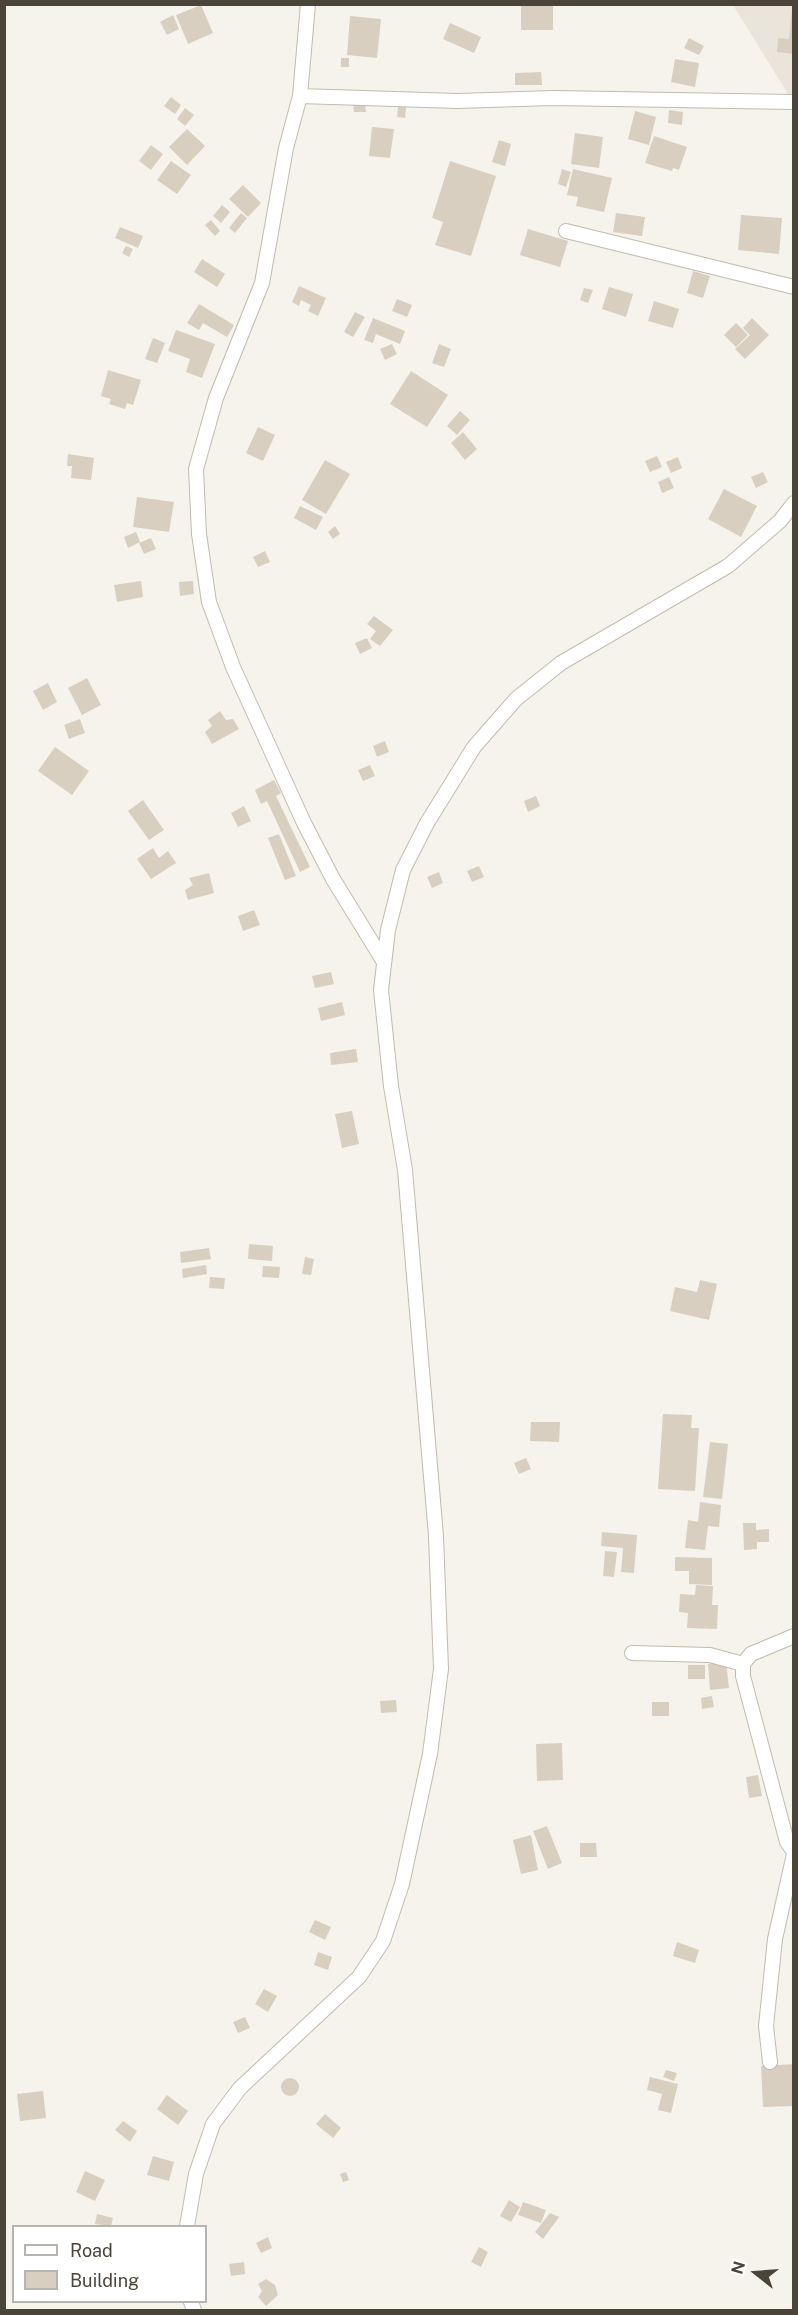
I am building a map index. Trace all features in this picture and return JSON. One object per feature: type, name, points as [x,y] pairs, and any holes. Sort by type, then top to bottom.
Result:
[{"type":"street","points":[[308,4],[300,96],[286,148],[262,283],[216,398],[196,469],[199,534],[209,602],[233,667],[304,823],[333,879],[384,962]]},
{"type":"street","points":[[300,96],[457,101],[553,98],[794,102]]},
{"type":"street","points":[[566,231],[794,287]]},
{"type":"street","points":[[187,2225],[196,2174],[213,2124],[240,2088],[359,1977],[384,1941],[402,1884],[430,1754],[441,1669],[440,1592],[411,1226],[405,1170],[391,1086],[381,990],[388,930],[403,870],[427,823],[474,747],[516,699],[561,663],[728,566],[780,521],[794,503]]},
{"type":"street","points":[[770,2062],[766,2026],[776,1940],[794,1853],[787,1842],[749,1705],[743,1664],[751,1654],[794,1636]]},
{"type":"street","points":[[632,1653],[710,1655],[743,1664]]},
{"type":"shaded area","points":[[733,5],[793,5],[793,102]]},
{"type":"building","points":[[521,4],[553,4],[553,30],[521,30]]},
{"type":"building","points":[[201,5],[213,33],[188,44],[176,15]]},
{"type":"building","points":[[792,8],[794,54],[777,52],[778,38],[789,39]]},
{"type":"building","points":[[173,15],[179,29],[167,35],[160,22]]},
{"type":"building","points":[[350,16],[381,19],[377,58],[347,55]]},
{"type":"building","points":[[450,23],[481,37],[474,53],[443,39]]},
{"type":"building","points":[[689,38],[704,46],[699,55],[684,48]]},
{"type":"building","points":[[341,58],[349,58],[349,67],[341,67]]},
{"type":"building","points":[[675,59],[699,63],[695,87],[671,82]]},
{"type":"building","points":[[541,72],[542,85],[515,85],[515,73]]},
{"type":"building","points":[[171,97],[181,105],[175,114],[164,106]]},
{"type":"building","points":[[353,104],[365,104],[366,112],[354,112]]},
{"type":"building","points":[[398,107],[406,107],[405,118],[397,117]]},
{"type":"building","points":[[185,108],[194,115],[185,126],[177,119]]},
{"type":"building","points":[[669,110],[683,112],[682,125],[668,123]]},
{"type":"building","points":[[635,111],[656,117],[649,145],[628,139]]},
{"type":"building","points":[[372,127],[394,129],[390,158],[369,156]]},
{"type":"building","points":[[187,129],[205,146],[187,165],[169,147]]},
{"type":"building","points":[[575,133],[603,137],[599,168],[571,164]]},
{"type":"building","points":[[654,136],[687,147],[679,170],[673,168],[672,171],[645,163]]},
{"type":"building","points":[[499,140],[511,144],[505,166],[492,162]]},
{"type":"building","points":[[151,145],[163,154],[151,170],[139,161]]},
{"type":"building","points":[[171,161],[191,175],[177,194],[157,180]]},
{"type":"building","points":[[450,161],[496,176],[471,256],[435,245],[443,222],[432,218]]},
{"type":"building","points":[[562,169],[571,172],[566,187],[558,184]]},
{"type":"building","points":[[573,169],[612,178],[604,212],[576,206],[578,197],[567,195]]},
{"type":"building","points":[[243,185],[261,203],[248,217],[229,199]]},
{"type":"building","points":[[222,205],[230,212],[221,223],[213,216]]},
{"type":"building","points":[[241,213],[247,218],[235,233],[229,228]]},
{"type":"building","points":[[616,213],[645,217],[642,236],[613,232]]},
{"type":"building","points":[[741,215],[782,218],[779,254],[738,250]]},
{"type":"building","points":[[211,220],[220,231],[215,236],[205,225]]},
{"type":"building","points":[[120,227],[143,236],[138,248],[115,238]]},
{"type":"building","points":[[528,229],[568,241],[560,267],[520,255]]},
{"type":"building","points":[[126,246],[133,249],[129,257],[122,253]]},
{"type":"building","points":[[202,259],[225,274],[217,287],[194,272]]},
{"type":"building","points":[[693,271],[710,276],[703,298],[687,293]]},
{"type":"building","points":[[299,286],[326,298],[318,316],[308,311],[311,305],[301,300],[299,306],[292,302]]},
{"type":"building","points":[[609,287],[633,294],[626,317],[602,309]]},
{"type":"building","points":[[584,288],[593,290],[588,303],[580,300]]},
{"type":"building","points":[[397,299],[412,305],[407,317],[392,311]]},
{"type":"building","points":[[654,301],[679,309],[673,328],[648,321]]},
{"type":"building","points":[[199,304],[234,325],[227,337],[203,323],[199,330],[187,323]]},
{"type":"building","points":[[355,312],[365,317],[353,337],[344,332]]},
{"type":"building","points":[[373,318],[405,331],[400,344],[376,334],[373,343],[364,340]]},
{"type":"building","points":[[752,318],[769,335],[745,359],[735,349],[750,335],[743,328]]},
{"type":"building","points":[[736,323],[748,335],[736,347],[724,335]]},
{"type":"building","points":[[176,330],[215,344],[202,378],[186,372],[190,359],[168,351]]},
{"type":"building","points":[[153,338],[165,343],[157,363],[145,359]]},
{"type":"building","points":[[392,344],[397,354],[385,360],[380,349]]},
{"type":"building","points":[[439,344],[451,349],[444,367],[432,363]]},
{"type":"building","points":[[108,370],[141,380],[133,405],[127,403],[125,409],[109,404],[111,399],[101,396]]},
{"type":"building","points":[[411,371],[448,395],[427,427],[390,404]]},
{"type":"building","points":[[460,411],[470,420],[457,435],[447,426]]},
{"type":"building","points":[[258,427],[275,435],[263,461],[246,453]]},
{"type":"building","points":[[463,432],[477,449],[465,460],[451,443]]},
{"type":"building","points":[[68,454],[94,458],[91,480],[71,478],[72,466],[67,466]]},
{"type":"building","points":[[657,456],[662,467],[650,472],[645,461]]},
{"type":"building","points":[[678,457],[682,468],[671,473],[666,462]]},
{"type":"building","points":[[325,460],[350,474],[326,514],[302,500]]},
{"type":"building","points":[[763,472],[768,482],[756,488],[751,477]]},
{"type":"building","points":[[669,477],[674,488],[662,493],[658,482]]},
{"type":"building","points":[[724,489],[757,506],[741,537],[708,519]]},
{"type":"building","points":[[137,497],[174,502],[169,532],[133,527]]},
{"type":"building","points":[[300,506],[323,517],[316,530],[294,518]]},
{"type":"building","points":[[335,526],[340,534],[333,539],[328,532]]},
{"type":"building","points":[[136,532],[140,542],[128,548],[124,537]]},
{"type":"building","points":[[151,538],[156,549],[144,554],[139,543]]},
{"type":"building","points":[[265,551],[270,562],[258,567],[253,557]]},
{"type":"building","points":[[141,581],[143,597],[117,602],[114,585]]},
{"type":"building","points":[[193,581],[194,594],[180,596],[179,582]]},
{"type":"building","points":[[374,616],[393,630],[380,646],[370,639],[376,631],[367,624]]},
{"type":"building","points":[[367,638],[372,648],[360,654],[355,643]]},
{"type":"building","points":[[87,678],[101,705],[82,715],[68,688]]},
{"type":"building","points":[[48,683],[57,702],[43,710],[33,691]]},
{"type":"building","points":[[220,711],[226,720],[233,719],[239,729],[212,744],[205,732],[212,726],[208,720]]},
{"type":"building","points":[[80,719],[85,733],[69,739],[64,725]]},
{"type":"building","points":[[385,741],[389,752],[377,757],[373,746]]},
{"type":"building","points":[[55,747],[89,771],[72,795],[38,771]]},
{"type":"building","points":[[370,765],[375,776],[363,781],[358,770]]},
{"type":"building","points":[[274,780],[281,793],[276,796],[310,867],[300,872],[267,801],[261,804],[255,790]]},
{"type":"building","points":[[536,796],[540,806],[528,812],[524,801]]},
{"type":"building","points":[[143,800],[164,830],[149,840],[128,811]]},
{"type":"building","points":[[244,806],[251,821],[238,827],[231,813]]},
{"type":"building","points":[[279,834],[296,876],[285,880],[268,838]]},
{"type":"building","points":[[153,848],[159,858],[168,851],[176,863],[151,879],[137,859]]},
{"type":"building","points":[[479,866],[484,877],[472,882],[467,871]]},
{"type":"building","points":[[439,872],[443,883],[432,888],[427,877]]},
{"type":"building","points":[[209,873],[214,893],[188,900],[185,890],[193,885],[189,878]]},
{"type":"building","points":[[254,910],[260,925],[243,931],[238,916]]},
{"type":"building","points":[[331,972],[334,984],[315,988],[312,976]]},
{"type":"building","points":[[342,1002],[345,1015],[321,1021],[318,1008]]},
{"type":"building","points":[[356,1049],[358,1062],[331,1065],[330,1053]]},
{"type":"building","points":[[352,1111],[359,1144],[342,1148],[335,1114]]},
{"type":"building","points":[[249,1244],[273,1246],[272,1261],[248,1259]]},
{"type":"building","points":[[209,1248],[211,1259],[181,1263],[180,1252]]},
{"type":"building","points":[[305,1257],[314,1259],[311,1275],[302,1274]]},
{"type":"building","points":[[206,1265],[207,1274],[183,1278],[182,1269]]},
{"type":"building","points":[[263,1266],[280,1267],[279,1278],[262,1277]]},
{"type":"building","points":[[210,1277],[225,1278],[224,1289],[209,1288]]},
{"type":"building","points":[[700,1280],[717,1284],[709,1320],[670,1311],[675,1287],[697,1292]]},
{"type":"building","points":[[663,1414],[692,1415],[691,1428],[699,1428],[695,1491],[658,1489]]},
{"type":"building","points":[[531,1422],[560,1422],[559,1442],[530,1441]]},
{"type":"building","points":[[710,1442],[728,1444],[722,1499],[703,1497]]},
{"type":"building","points":[[526,1458],[531,1469],[519,1474],[514,1463]]},
{"type":"building","points":[[700,1502],[721,1505],[719,1527],[708,1526],[705,1550],[685,1548],[688,1520],[698,1522]]},
{"type":"building","points":[[743,1523],[756,1523],[756,1530],[769,1529],[769,1542],[757,1542],[757,1549],[744,1550]]},
{"type":"building","points":[[602,1532],[637,1535],[634,1573],[621,1572],[623,1548],[601,1546]]},
{"type":"building","points":[[605,1551],[617,1552],[614,1577],[603,1576]]},
{"type":"building","points":[[675,1557],[712,1558],[712,1585],[689,1584],[689,1571],[675,1571]]},
{"type":"building","points":[[696,1585],[713,1586],[712,1605],[718,1605],[717,1629],[687,1628],[688,1613],[679,1612],[680,1594],[695,1595]]},
{"type":"building","points":[[726,1662],[729,1688],[710,1690],[708,1664]]},
{"type":"building","points":[[688,1665],[705,1665],[705,1679],[688,1679]]},
{"type":"building","points":[[712,1696],[714,1707],[702,1709],[701,1698]]},
{"type":"building","points":[[396,1700],[397,1712],[381,1713],[380,1701]]},
{"type":"building","points":[[652,1702],[669,1702],[669,1716],[652,1716]]},
{"type":"building","points":[[562,1743],[563,1780],[537,1781],[536,1744]]},
{"type":"building","points":[[758,1775],[762,1796],[749,1798],[746,1777]]},
{"type":"building","points":[[547,1826],[562,1863],[548,1869],[533,1831]]},
{"type":"building","points":[[531,1835],[538,1870],[521,1874],[513,1840]]},
{"type":"building","points":[[580,1843],[596,1843],[597,1857],[580,1857]]},
{"type":"building","points":[[315,1920],[331,1927],[325,1940],[309,1932]]},
{"type":"building","points":[[677,1942],[699,1950],[695,1963],[673,1956]]},
{"type":"building","points":[[318,1952],[332,1957],[328,1970],[314,1965]]},
{"type":"building","points":[[264,1989],[277,1996],[268,2012],[255,2004]]},
{"type":"building","points":[[245,2017],[250,2028],[238,2033],[233,2022]]},
{"type":"building","points":[[794,2064],[794,2106],[763,2107],[761,2066]]},
{"type":"building","points":[[666,2070],[677,2073],[674,2081],[663,2077]]},
{"type":"building","points":[[650,2077],[678,2084],[671,2113],[658,2110],[662,2094],[647,2090]]},
{"type":"building","points":[[290,2078],[296,2081],[299,2087],[296,2093],[290,2096],[284,2093],[281,2087],[284,2081]]},
{"type":"building","points":[[43,2091],[46,2118],[20,2121],[17,2094]]},
{"type":"building","points":[[167,2095],[188,2111],[178,2125],[157,2109]]},
{"type":"building","points":[[325,2114],[341,2128],[333,2138],[316,2124]]},
{"type":"building","points":[[123,2121],[137,2131],[130,2142],[115,2130]]},
{"type":"building","points":[[153,2156],[174,2162],[169,2181],[147,2175]]},
{"type":"building","points":[[85,2171],[105,2180],[95,2201],[76,2192]]},
{"type":"building","points":[[346,2172],[349,2180],[343,2182],[340,2174]]},
{"type":"building","points":[[509,2200],[520,2207],[511,2222],[500,2216]]},
{"type":"building","points":[[523,2202],[546,2210],[541,2223],[518,2215]]},
{"type":"building","points":[[550,2213],[559,2217],[543,2239],[535,2232]]},
{"type":"building","points":[[97,2214],[113,2218],[111,2225],[95,2224]]},
{"type":"building","points":[[268,2237],[272,2248],[261,2253],[256,2243]]},
{"type":"building","points":[[479,2247],[488,2252],[481,2267],[471,2262]]},
{"type":"building","points":[[244,2262],[245,2274],[231,2276],[229,2264]]},
{"type":"building","points":[[266,2279],[275,2285],[278,2295],[266,2306],[258,2297],[262,2291],[258,2284]]}]
